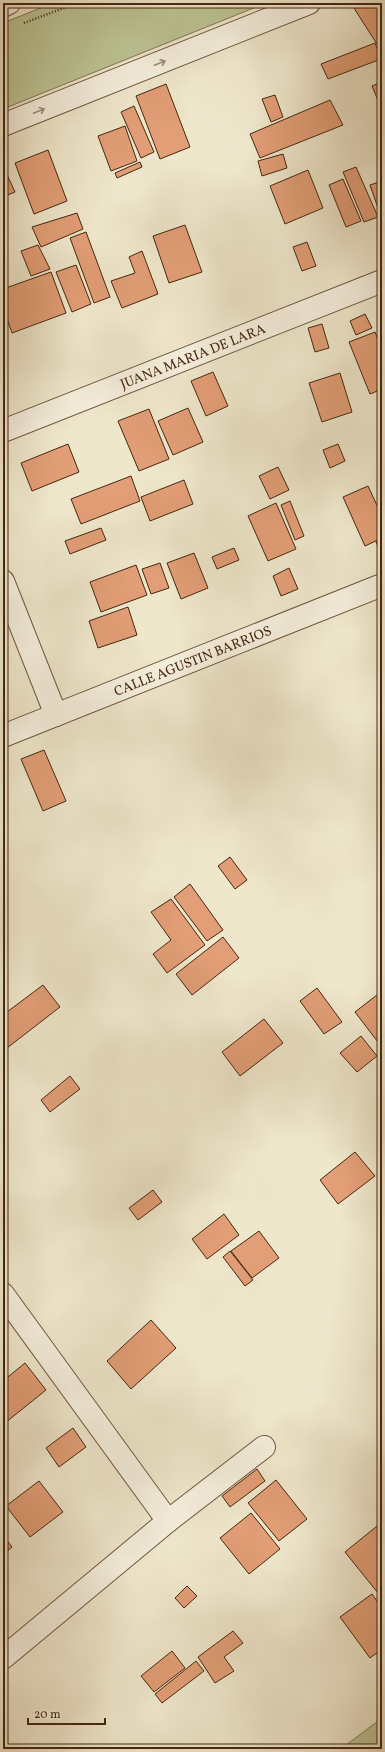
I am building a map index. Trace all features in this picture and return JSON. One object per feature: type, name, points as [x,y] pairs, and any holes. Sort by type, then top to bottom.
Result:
[{"type":"street","points":[[3,6],[9,3]]},
{"type":"street","points":[[3,125],[309,3]]},
{"type":"street","name":"JUANA MARIA DE LARA","points":[[3,431],[382,281]]},
{"type":"street","points":[[3,581],[56,715]]},
{"type":"street","name":"CALLE AGUSTIN BARRIOS","points":[[3,736],[382,585]]},
{"type":"street","points":[[3,1294],[168,1521]]},
{"type":"street","points":[[3,1658],[168,1521],[264,1447]]},
{"type":"path","points":[[18,26],[77,3]]},
{"type":"green space","points":[[53,3],[266,3],[3,109],[3,23]]},
{"type":"green space","points":[[382,1718],[382,1749],[341,1749]]},
{"type":"building","points":[[357,3],[382,3],[382,52],[352,5]]},
{"type":"building","points":[[375,43],[381,59],[328,79],[321,64]]},
{"type":"building","points":[[382,82],[382,110],[372,86]]},
{"type":"building","points":[[166,84],[190,147],[160,159],[136,96]]},
{"type":"building","points":[[275,95],[283,117],[271,122],[262,99]]},
{"type":"building","points":[[330,100],[343,125],[260,158],[250,134]]},
{"type":"building","points":[[134,106],[154,152],[141,158],[121,112]]},
{"type":"building","points":[[125,126],[137,161],[111,171],[98,136]]},
{"type":"building","points":[[48,150],[67,201],[34,214],[15,163]]},
{"type":"building","points":[[283,154],[287,168],[262,176],[258,161]]},
{"type":"building","points":[[140,162],[142,167],[117,178],[115,173]]},
{"type":"building","points":[[3,166],[15,192],[3,197]]},
{"type":"building","points":[[356,167],[378,217],[364,222],[343,172]]},
{"type":"building","points":[[308,170],[323,208],[285,224],[270,186]]},
{"type":"building","points":[[343,179],[361,221],[346,227],[329,185]]},
{"type":"building","points":[[382,181],[382,213],[380,214],[370,185]]},
{"type":"building","points":[[77,213],[83,229],[41,247],[32,227]]},
{"type":"building","points":[[185,225],[202,272],[169,283],[153,236]]},
{"type":"building","points":[[86,232],[110,297],[94,303],[70,238]]},
{"type":"building","points":[[307,242],[316,266],[302,271],[293,247]]},
{"type":"building","points":[[38,245],[50,269],[31,276],[21,251]]},
{"type":"building","points":[[142,251],[158,294],[122,308],[111,281],[135,273],[129,257]]},
{"type":"building","points":[[76,265],[91,304],[72,312],[56,272]]},
{"type":"building","points":[[51,272],[66,313],[12,333],[3,307],[3,289]]},
{"type":"building","points":[[365,314],[372,328],[356,335],[350,321]]},
{"type":"building","points":[[322,324],[329,348],[315,352],[308,328]]},
{"type":"building","points":[[375,332],[382,350],[382,389],[370,394],[349,342]]},
{"type":"building","points":[[213,372],[228,406],[206,416],[191,381]]},
{"type":"building","points":[[340,373],[352,412],[322,422],[309,383]]},
{"type":"building","points":[[188,408],[203,442],[173,455],[158,421]]},
{"type":"building","points":[[149,409],[169,459],[139,471],[118,421]]},
{"type":"building","points":[[68,444],[79,472],[32,491],[21,463]]},
{"type":"building","points":[[338,444],[345,461],[330,468],[323,450]]},
{"type":"building","points":[[278,467],[289,490],[270,499],[259,476]]},
{"type":"building","points":[[131,476],[140,501],[81,524],[71,499]]},
{"type":"building","points":[[184,480],[193,504],[150,521],[141,497]]},
{"type":"building","points":[[368,486],[382,516],[382,538],[365,546],[343,497]]},
{"type":"building","points":[[290,501],[304,536],[295,540],[281,505]]},
{"type":"building","points":[[276,503],[296,549],[268,561],[248,516]]},
{"type":"building","points":[[101,528],[106,540],[70,554],[65,541]]},
{"type":"building","points":[[382,540],[382,548],[379,549],[376,542]]},
{"type":"building","points":[[234,548],[239,560],[217,569],[212,557]]},
{"type":"building","points":[[194,553],[208,588],[181,599],[167,563]]},
{"type":"building","points":[[160,563],[169,588],[151,594],[142,569]]},
{"type":"building","points":[[136,565],[147,595],[101,612],[90,582]]},
{"type":"building","points":[[289,568],[298,589],[281,596],[273,576]]},
{"type":"building","points":[[128,607],[137,635],[98,648],[89,621]]},
{"type":"building","points":[[44,750],[66,801],[43,811],[21,759]]},
{"type":"building","points":[[230,857],[247,880],[235,889],[218,866]]},
{"type":"building","points":[[190,884],[223,930],[207,941],[174,897]]},
{"type":"building","points":[[171,899],[205,945],[167,973],[153,954],[171,940],[151,912]]},
{"type":"building","points":[[223,937],[239,958],[192,995],[176,974]]},
{"type":"building","points":[[43,985],[60,1007],[7,1048],[3,1042],[3,1015]]},
{"type":"building","points":[[317,988],[342,1022],[324,1034],[300,1001]]},
{"type":"building","points":[[382,991],[382,1046],[381,1046],[355,1012]]},
{"type":"building","points":[[264,1019],[283,1043],[240,1076],[222,1052]]},
{"type":"building","points":[[361,1036],[377,1056],[357,1072],[340,1053]]},
{"type":"building","points":[[70,1076],[80,1089],[50,1112],[41,1100]]},
{"type":"building","points":[[355,1152],[375,1176],[338,1204],[320,1180]]},
{"type":"building","points":[[153,1190],[162,1202],[138,1220],[129,1208]]},
{"type":"building","points":[[224,1214],[239,1235],[207,1259],[192,1239]]},
{"type":"building","points":[[259,1231],[279,1258],[252,1278],[231,1251]]},
{"type":"building","points":[[230,1251],[253,1280],[245,1286],[223,1257]]},
{"type":"building","points":[[151,1320],[176,1348],[131,1389],[107,1361]]},
{"type":"building","points":[[25,1363],[46,1390],[5,1423],[3,1420],[3,1381]]},
{"type":"building","points":[[73,1428],[86,1447],[59,1467],[46,1448]]},
{"type":"building","points":[[257,1469],[265,1481],[230,1507],[222,1496]]},
{"type":"building","points":[[276,1480],[307,1519],[279,1541],[248,1503]]},
{"type":"building","points":[[39,1481],[63,1512],[30,1537],[6,1506]]},
{"type":"building","points":[[251,1513],[280,1549],[249,1574],[220,1538]]},
{"type":"building","points":[[382,1522],[382,1598],[345,1552]]},
{"type":"building","points":[[3,1535],[12,1547],[3,1555]]},
{"type":"building","points":[[187,1586],[197,1596],[184,1608],[175,1598]]},
{"type":"building","points":[[372,1594],[382,1608],[382,1649],[370,1658],[340,1617]]},
{"type":"building","points":[[233,1631],[243,1643],[224,1657],[234,1671],[215,1683],[198,1657]]},
{"type":"building","points":[[172,1651],[185,1668],[154,1692],[141,1676]]},
{"type":"building","points":[[196,1661],[204,1671],[162,1703],[155,1694]]}]
